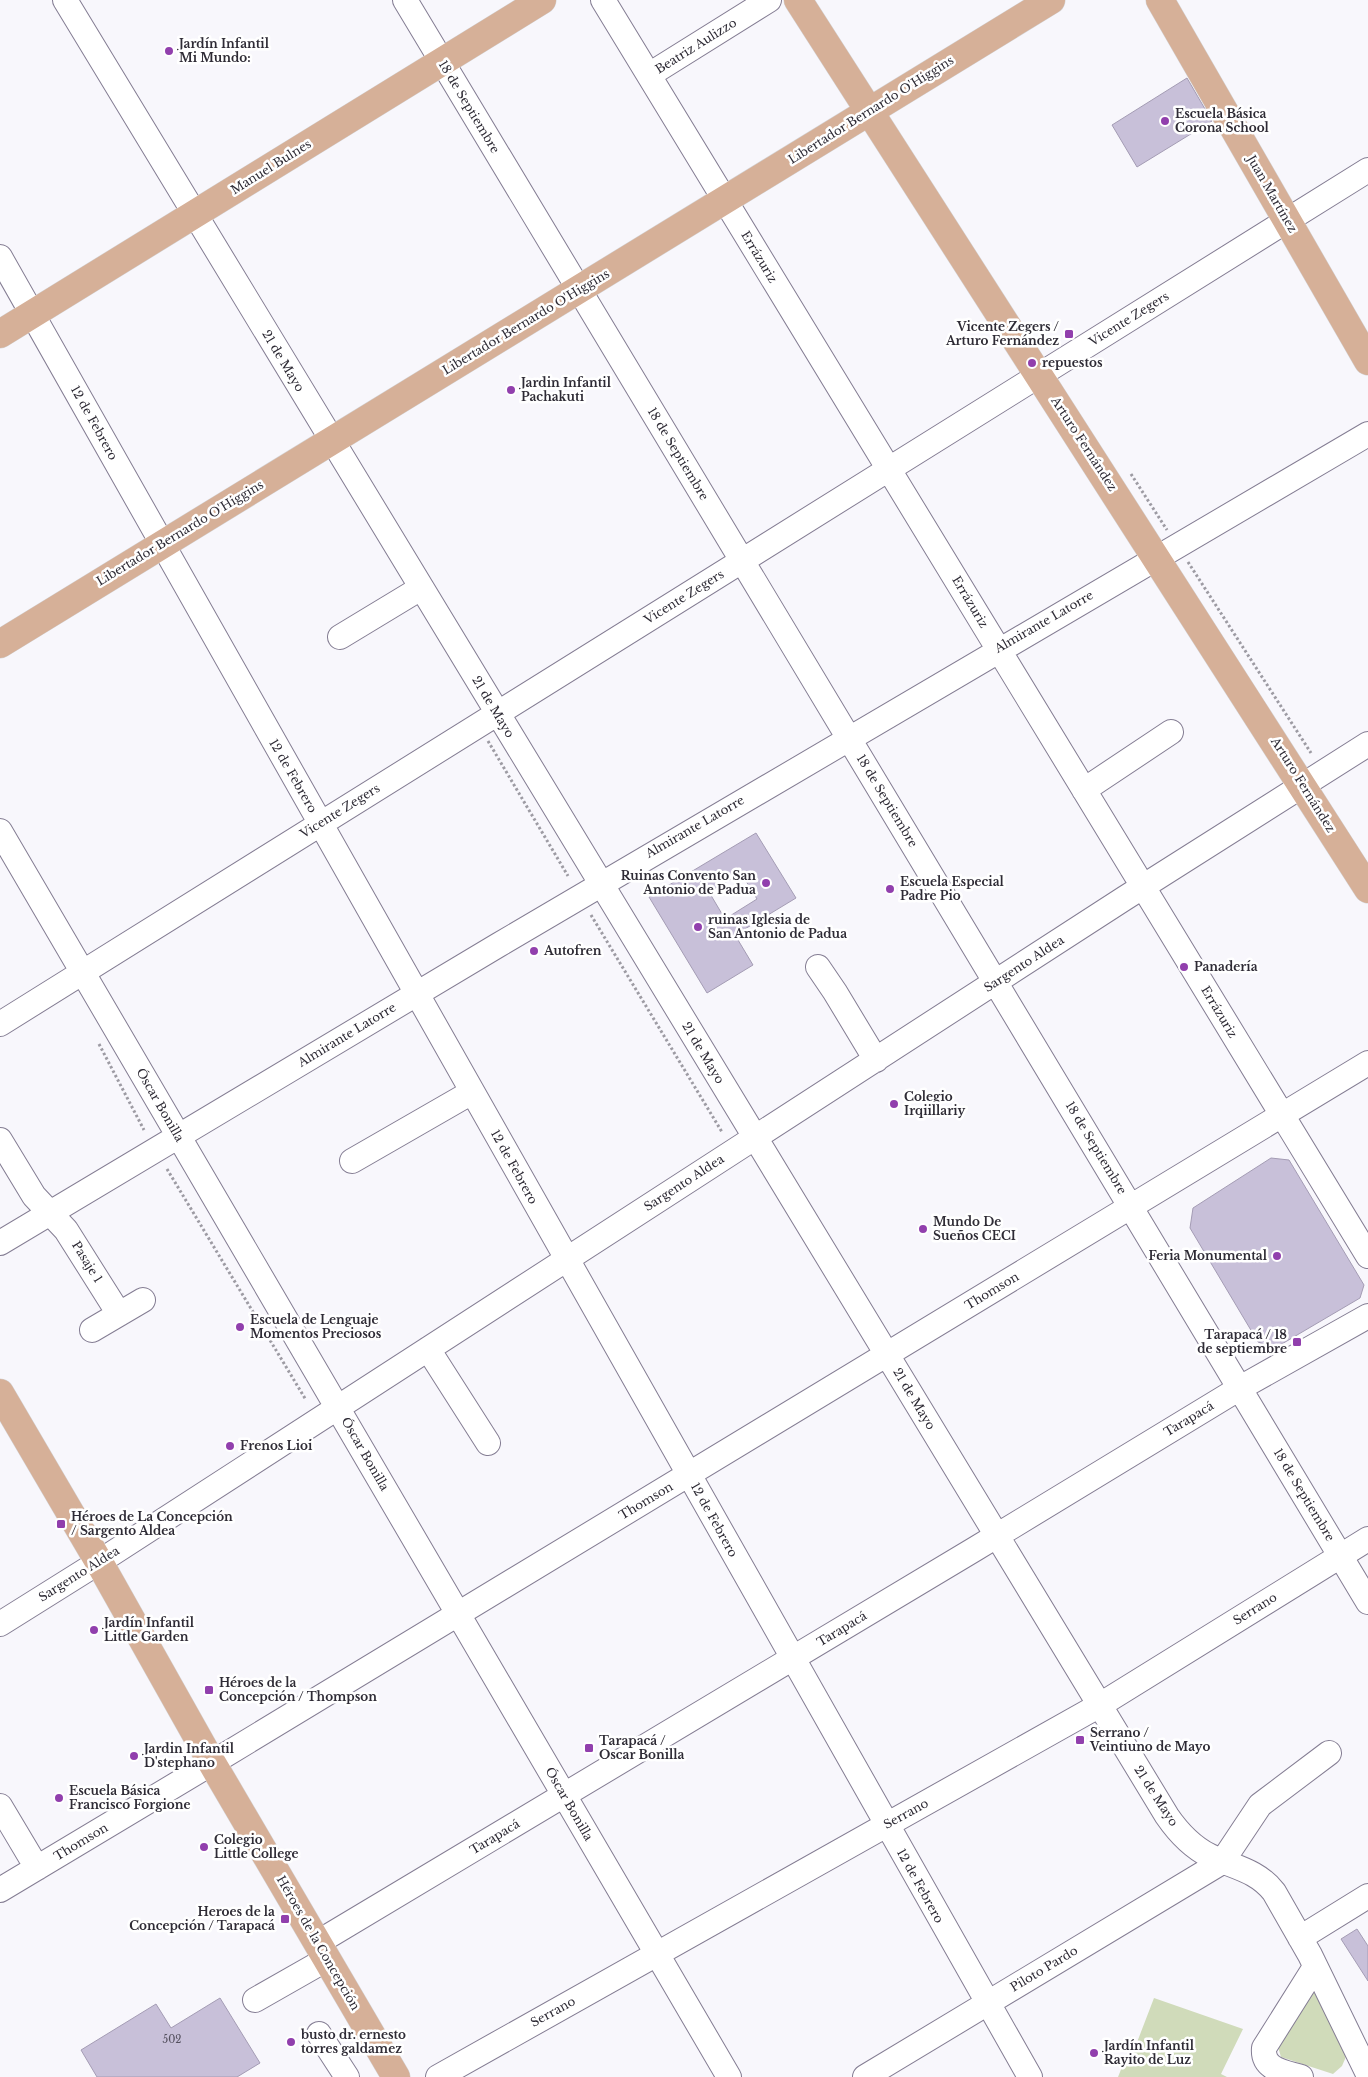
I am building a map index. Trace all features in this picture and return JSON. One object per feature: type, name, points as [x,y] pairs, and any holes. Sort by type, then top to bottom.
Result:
[{"type":"main road","name":"Manuel Bulnes","points":[[0,334],[542,0]]},
{"type":"main road","name":"Arturo Fernández","points":[[798,0],[1040,375],[1167,551],[1303,785],[1368,889]]},
{"type":"main road","name":"Libertador Bernardo O'Higgins","points":[[0,644],[1051,0]]},
{"type":"main road","name":"Juan Martínez","points":[[1160,0],[1368,361]]},
{"type":"main road","name":"Héroes de la Concepción","points":[[0,1393],[99,1562],[212,1763],[396,2077]]},
{"type":"street","name":"21 de Mayo","points":[[65,0],[421,588],[488,720],[600,883],[1174,1826],[1194,1845],[1222,1862],[1252,1872],[1268,1885],[1279,1900],[1300,1938],[1365,2061]]},
{"type":"street","name":"18 de Septiembre","points":[[405,0],[1368,1602]]},
{"type":"street","name":"Errázuriz","points":[[603,0],[1368,1256]]},
{"type":"street","name":"Beatriz Aulizzo","points":[[649,75],[769,0]]},
{"type":"street","name":"Vicente Zegers","points":[[0,1024],[1368,170]]},
{"type":"street","name":"12 de Febrero","points":[[0,257],[1030,2077]]},
{"type":"street","name":"Almirante Latorre","points":[[0,1242],[600,883],[1368,434]]},
{"type":"street","points":[[340,637],[421,588]]},
{"type":"street","points":[[1084,790],[1171,732]]},
{"type":"street","name":"Sargento Aldea","points":[[0,1624],[1368,744]]},
{"type":"street","name":"Óscar Bonilla","points":[[0,831],[729,2077]]},
{"type":"street","points":[[818,967],[876,1060]]},
{"type":"street","name":"Thomson","points":[[0,1890],[1368,1063]]},
{"type":"street","points":[[352,1161],[472,1092]]},
{"type":"street","name":"Pasaje 1","points":[[0,1140],[34,1196],[66,1230],[119,1314]]},
{"type":"street","points":[[92,1330],[143,1300]]},
{"type":"street","name":"Tarapacá","points":[[255,2000],[322,1951],[564,1796],[1240,1388],[1368,1316]]},
{"type":"street","points":[[428,1349],[488,1443]]},
{"type":"street","name":"Serrano","points":[[438,2077],[1100,1705],[1368,1539]]},
{"type":"street","points":[[1222,1862],[1260,1804],[1329,1753]]},
{"type":"street","points":[[0,1806],[36,1868]]},
{"type":"street","name":"Piloto Pardo","points":[[865,2077],[1222,1862]]},
{"type":"street","points":[[1300,1938],[1368,1896]]},
{"type":"street","points":[[1301,2077],[1270,2072],[1264,2059],[1264,2048],[1315,1967]]},
{"type":"street","points":[[319,2034],[348,2077]]},
{"type":"path","points":[[1128,469],[1167,551],[1311,753]]},
{"type":"path","points":[[488,720],[568,876]]},
{"type":"path","points":[[591,915],[722,1132]]},
{"type":"path","points":[[94,1036],[144,1130]]},
{"type":"path","points":[[168,1169],[306,1400]]},
{"type":"green space","points":[[1316,1991],[1348,2052],[1342,2066],[1333,2074],[1281,2057],[1278,2047],[1307,1997]]},
{"type":"green space","points":[[1154,1998],[1243,2029],[1221,2074],[1227,2077],[1118,2077],[1126,2057],[1131,2058]]},
{"type":"building","name":"Escuela Básica Corona School","points":[[1187,78],[1212,121],[1137,167],[1112,125]]},
{"type":"building","points":[[756,833],[796,898],[735,935],[753,965],[707,993],[649,897]],"holes":[[[741,873],[757,899],[725,919],[709,892]]]},
{"type":"building","name":"Feria Monumental","points":[[1271,1158],[1289,1160],[1364,1285],[1360,1298],[1275,1348],[1258,1342],[1190,1228],[1193,1208]]},
{"type":"building","points":[[1357,1929],[1368,1946],[1368,1981],[1341,1939]]},
{"type":"building","points":[[220,1998],[260,2063],[237,2077],[97,2077],[81,2050],[156,2004],[171,2028]]},
{"type":"place","name":"Jardín Infantil Mi Mundo:","points":[[169,51]]},
{"type":"place","name":"Escuela Básica Corona School","points":[[1165,121]]},
{"type":"place","name":"Vicente Zegers / Arturo Fernández","points":[[1069,334]]},
{"type":"place","name":"repuestos","points":[[1032,363]]},
{"type":"place","name":"Jardin Infantil Pachakuti","points":[[511,390]]},
{"type":"place","name":"Ruinas Convento San Antonio de Padua","points":[[766,883]]},
{"type":"place","name":"Escuela Especial Padre Pio","points":[[890,889]]},
{"type":"place","name":"ruinas Iglesia de San Antonio de Padua","points":[[698,927]]},
{"type":"place","name":"Autofren","points":[[534,951]]},
{"type":"place","name":"Panadería","points":[[1184,967]]},
{"type":"place","name":"Colegio Irqiillariy","points":[[894,1104]]},
{"type":"place","name":"Mundo De Sueños CECI","points":[[923,1229]]},
{"type":"place","name":"Feria Monumental","points":[[1277,1256]]},
{"type":"place","name":"Escuela de Lenguaje Momentos Preciosos","points":[[240,1327]]},
{"type":"place","name":"Tarapacá / 18 de septiembre","points":[[1297,1342]]},
{"type":"place","name":"Frenos Lioi","points":[[230,1446]]},
{"type":"place","name":"Héroes de La Concepción / Sargento Aldea","points":[[61,1524]]},
{"type":"place","name":"Jardín Infantil Little Garden","points":[[94,1630]]},
{"type":"place","name":"Héroes de la Concepción / Thompson","points":[[209,1690]]},
{"type":"place","name":"Serrano / Veintiuno de Mayo","points":[[1080,1740]]},
{"type":"place","name":"Tarapacá / Oscar Bonilla","points":[[589,1748]]},
{"type":"place","name":"Jardin Infantil D'stephano","points":[[134,1756]]},
{"type":"place","name":"Escuela Básica Francisco Forgione","points":[[59,1798]]},
{"type":"place","name":"Colegio Little College","points":[[204,1847]]},
{"type":"place","name":"Heroes de la Concepción / Tarapacá","points":[[285,1919]]},
{"type":"place","name":"busto dr. ernesto torres galdamez","points":[[291,2042]]},
{"type":"place","name":"Jardín Infantil Rayito de Luz","points":[[1094,2053]]}]
